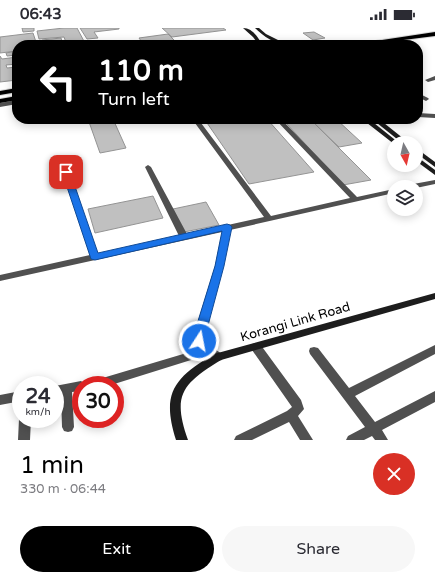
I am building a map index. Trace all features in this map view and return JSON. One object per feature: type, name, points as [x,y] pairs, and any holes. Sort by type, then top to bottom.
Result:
[{"type":"main road","points":[[244,28],[255,36],[258,40]]},
{"type":"main road","points":[[257,28],[276,40]]},
{"type":"main road","points":[[390,40],[435,34]]},
{"type":"main road","points":[[423,42],[435,40]]},
{"type":"main road","points":[[0,93],[12,91]]},
{"type":"main road","points":[[0,100],[12,99]]},
{"type":"main road","points":[[371,124],[387,136]]},
{"type":"main road","points":[[381,124],[397,136]]},
{"type":"main road","points":[[423,156],[435,165]]},
{"type":"main road","points":[[423,164],[435,173]]},
{"type":"main road","name":"Korangi Link Road","points":[[182,440],[177,428],[174,399],[185,379],[201,366],[218,357],[435,296]]},
{"type":"street","points":[[428,80],[435,78]]},
{"type":"street","points":[[0,105],[12,103]]},
{"type":"street","points":[[423,115],[435,116]]},
{"type":"street","points":[[199,124],[269,218]]},
{"type":"street","points":[[283,124],[355,199]]},
{"type":"street","points":[[61,157],[95,257]]},
{"type":"street","points":[[148,167],[184,237]]},
{"type":"street","points":[[423,184],[435,182]]},
{"type":"street","points":[[0,278],[387,192]]},
{"type":"street","points":[[218,357],[203,348],[199,341],[220,266],[227,227]]},
{"type":"street","points":[[244,439],[291,415],[298,409],[297,404],[256,347]]},
{"type":"street","points":[[348,394],[435,349]]},
{"type":"street","points":[[124,377],[208,351]]},
{"type":"street","points":[[314,351],[382,440]]},
{"type":"street","points":[[352,440],[435,396]]},
{"type":"street","points":[[0,400],[12,398]]},
{"type":"street","points":[[64,408],[68,427]]},
{"type":"street","points":[[291,415],[308,440]]},
{"type":"street","points":[[24,440],[25,428]]},
{"type":"building","points":[[22,28],[34,28],[34,31],[23,32]]},
{"type":"building","points":[[77,28],[83,40],[65,40],[64,37],[39,39],[37,31]]},
{"type":"building","points":[[80,28],[119,29],[94,32],[98,38],[87,39]]},
{"type":"building","points":[[162,28],[223,28],[226,30],[172,37]]},
{"type":"building","points":[[314,32],[325,38],[313,40],[303,33]]},
{"type":"building","points":[[33,33],[35,40],[12,40],[12,52],[0,53],[0,37]]},
{"type":"building","points":[[168,34],[174,40],[140,40],[139,38]]},
{"type":"building","points":[[61,38],[62,40],[42,40]]},
{"type":"building","points":[[12,52],[12,56],[7,56],[6,53]]},
{"type":"building","points":[[0,56],[2,59],[12,58],[12,64],[6,65],[7,68],[12,68],[12,81],[0,82]]},
{"type":"building","points":[[90,124],[115,124],[126,148],[100,153]]},
{"type":"building","points":[[208,124],[271,124],[314,172],[249,184]]},
{"type":"building","points":[[287,124],[315,124],[371,180],[343,185]]},
{"type":"building","points":[[315,124],[341,124],[362,143],[339,147]]},
{"type":"building","points":[[153,196],[163,218],[95,233],[88,209]]},
{"type":"building","points":[[206,202],[219,225],[184,232],[173,209]]},
{"type":"route","points":[[66,172],[95,257],[227,227],[220,266],[199,341]]}]
